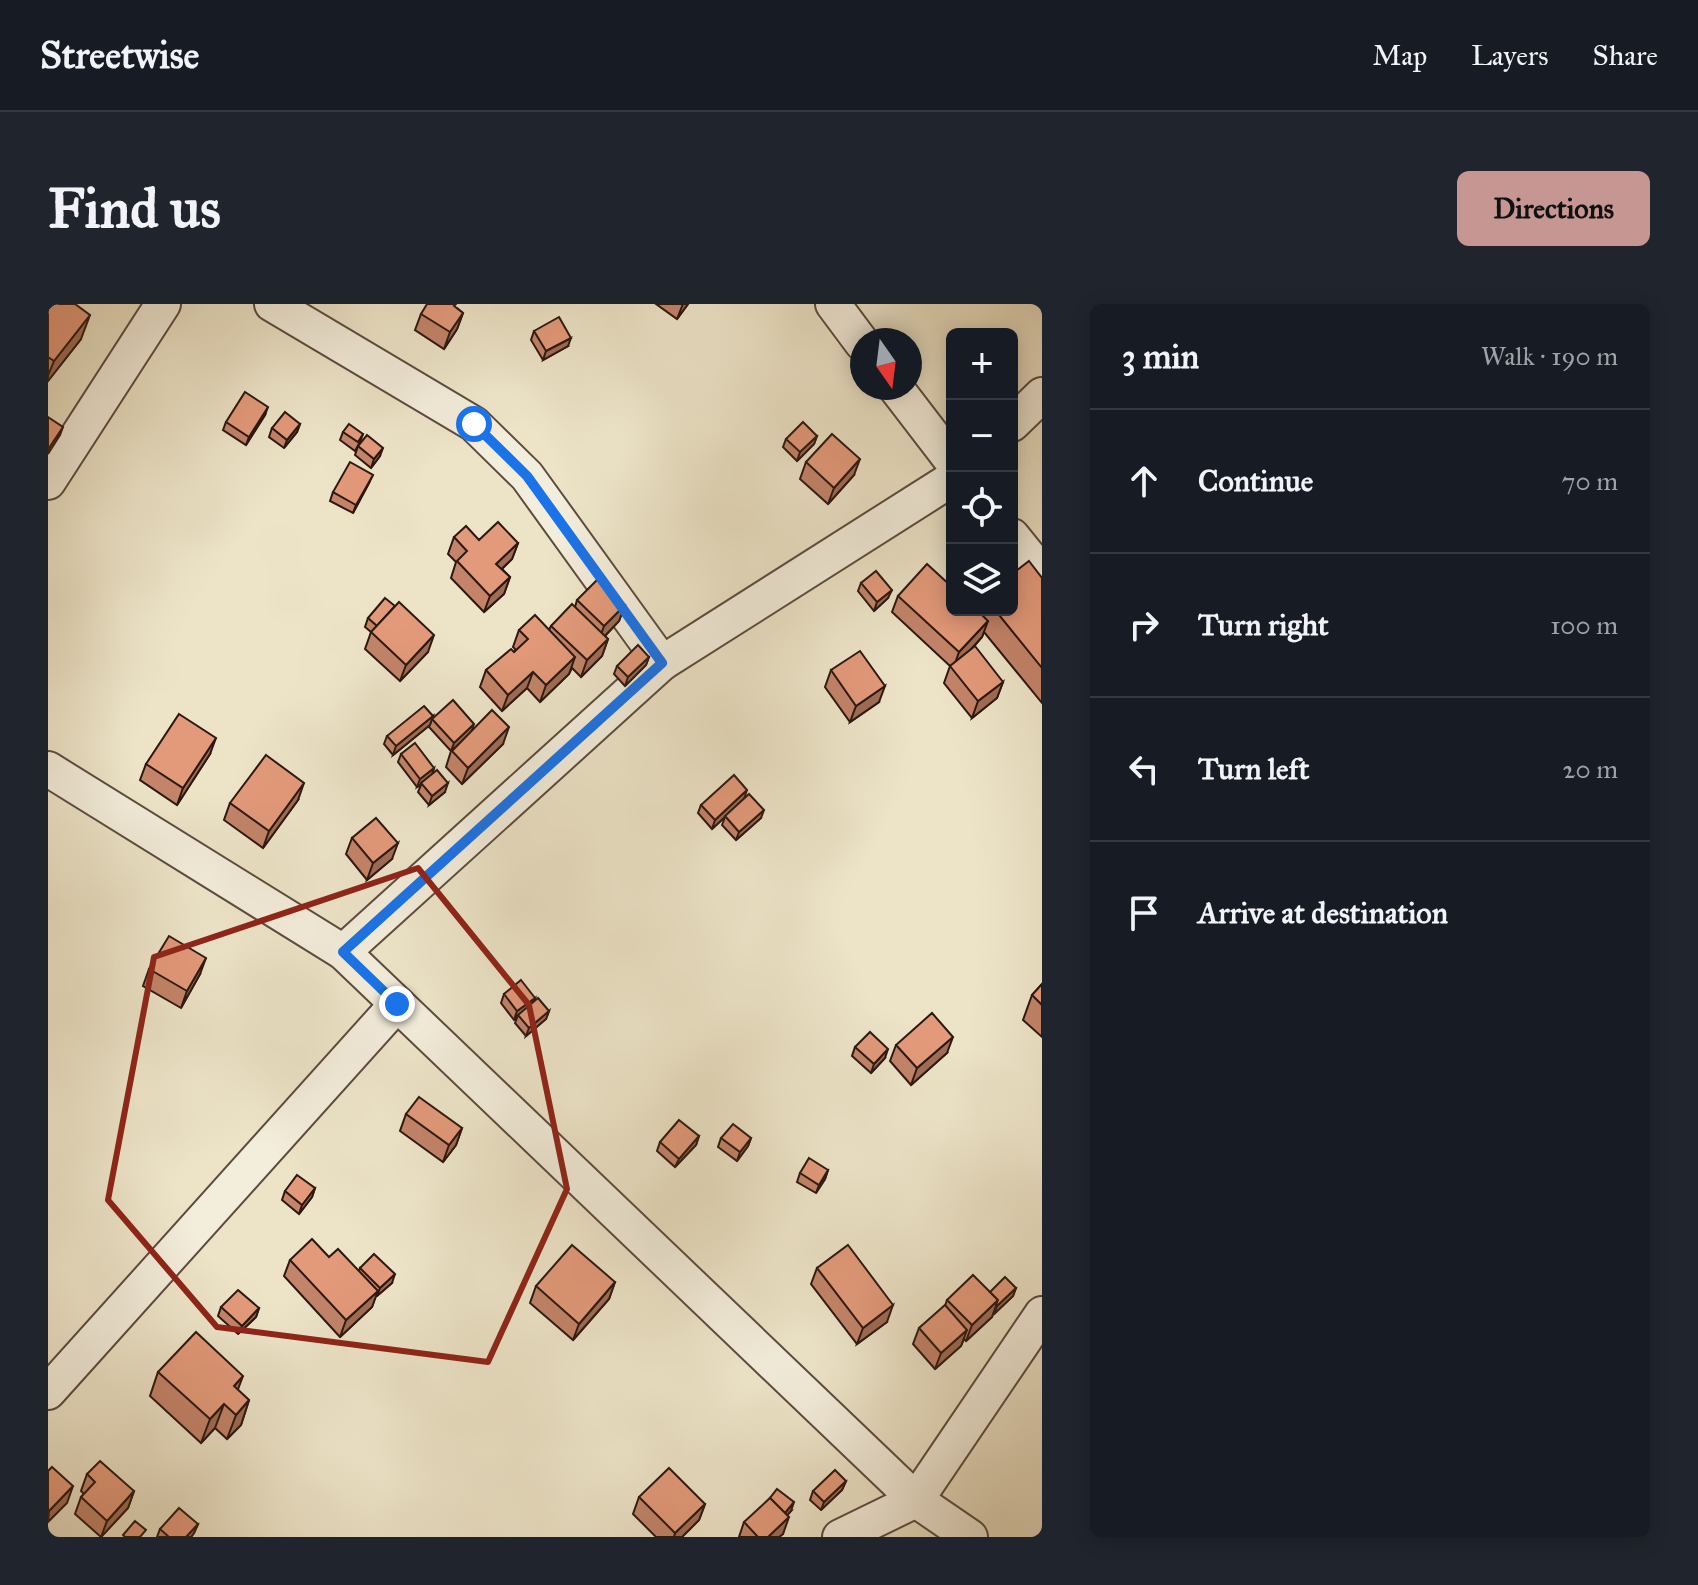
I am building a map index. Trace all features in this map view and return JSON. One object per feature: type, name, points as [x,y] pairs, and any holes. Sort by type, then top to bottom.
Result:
[{"type":"street","points":[[48,482],[163,304]]},
{"type":"street","points":[[272,304],[474,424],[527,476],[662,663]]},
{"type":"street","points":[[833,304],[851,328]]},
{"type":"street","points":[[1018,418],[1042,395]]},
{"type":"street","points":[[905,400],[946,453]]},
{"type":"street","points":[[343,952],[662,663],[946,483]]},
{"type":"street","points":[[1018,543],[1042,573]]},
{"type":"street","points":[[48,769],[343,952],[916,1500],[970,1537]]},
{"type":"street","points":[[48,1392],[397,1004]]},
{"type":"street","points":[[840,1537],[916,1500],[1042,1314]]},
{"type":"highlighted area","points":[[418,868],[529,1005],[567,1189],[488,1362],[217,1327],[108,1200],[154,957]]},
{"type":"building","points":[[48,304],[75,304],[90,315],[54,361],[48,357]]},
{"type":"building","points":[[427,304],[456,304],[454,306],[463,313],[450,332],[421,314]]},
{"type":"building","points":[[559,317],[571,338],[546,351],[534,331]]},
{"type":"building","points":[[245,392],[268,407],[249,437],[226,422]]},
{"type":"building","points":[[285,412],[300,424],[287,440],[272,428]]},
{"type":"building","points":[[48,417],[63,427],[49,448],[48,448]]},
{"type":"building","points":[[803,422],[817,436],[800,452],[786,439]]},
{"type":"building","points":[[349,424],[363,434],[358,442],[343,432]]},
{"type":"building","points":[[832,434],[860,459],[834,488],[806,462]]},
{"type":"building","points":[[367,435],[383,448],[374,459],[358,446]]},
{"type":"building","points":[[350,462],[373,475],[356,505],[333,492]]},
{"type":"building","points":[[498,522],[518,543],[496,564],[510,577],[490,596],[457,561],[467,551],[454,537],[466,526],[479,540]]},
{"type":"building","points":[[1029,561],[1042,578],[1042,668],[1000,616],[1018,616],[1018,569]]},
{"type":"building","points":[[927,564],[946,581],[946,616],[983,616],[988,621],[959,652],[898,596]]},
{"type":"building","points":[[876,571],[892,590],[877,602],[861,583]]},
{"type":"building","points":[[598,579],[625,605],[604,626],[577,600]]},
{"type":"building","points":[[385,598],[395,606],[377,626],[368,618]]},
{"type":"building","points":[[399,602],[434,635],[406,665],[371,632]]},
{"type":"building","points":[[572,604],[608,639],[587,660],[551,626]]},
{"type":"building","points":[[535,615],[575,657],[546,685],[533,672],[508,695],[486,670],[528,639],[519,630]]},
{"type":"building","points":[[638,645],[649,657],[628,677],[617,666]]},
{"type":"building","points":[[975,646],[1003,682],[978,701],[950,666]]},
{"type":"building","points":[[860,651],[885,686],[856,706],[831,670]]},
{"type":"building","points":[[453,700],[474,724],[454,743],[432,719]]},
{"type":"building","points":[[424,706],[433,716],[396,746],[387,736]]},
{"type":"building","points":[[492,710],[509,727],[468,768],[452,751]]},
{"type":"building","points":[[179,714],[216,738],[183,788],[146,764]]},
{"type":"building","points":[[415,743],[434,768],[420,779],[401,754]]},
{"type":"building","points":[[266,755],[304,783],[269,831],[230,803]]},
{"type":"building","points":[[437,770],[448,783],[432,796],[421,783]]},
{"type":"building","points":[[734,775],[747,790],[715,820],[701,805]]},
{"type":"building","points":[[749,794],[764,810],[739,832],[725,816]]},
{"type":"building","points":[[376,818],[398,843],[373,863],[352,838]]},
{"type":"building","points":[[169,936],[206,958],[187,991],[149,969]]},
{"type":"building","points":[[521,980],[535,998],[517,1011],[504,994]]},
{"type":"building","points":[[1042,984],[1042,1005],[1032,995]]},
{"type":"building","points":[[538,998],[549,1011],[529,1028],[518,1015]]},
{"type":"building","points":[[932,1013],[953,1037],[917,1068],[896,1045]]},
{"type":"building","points":[[870,1032],[888,1049],[874,1064],[855,1047]]},
{"type":"building","points":[[419,1097],[462,1128],[449,1145],[406,1114]]},
{"type":"building","points":[[679,1120],[699,1136],[679,1159],[660,1142]]},
{"type":"building","points":[[733,1124],[751,1138],[740,1152],[721,1138]]},
{"type":"building","points":[[809,1158],[828,1170],[819,1185],[800,1173]]},
{"type":"building","points":[[297,1175],[315,1188],[302,1205],[285,1191]]},
{"type":"building","points":[[312,1239],[329,1257],[338,1249],[378,1291],[346,1320],[290,1260]]},
{"type":"building","points":[[572,1245],[615,1282],[579,1324],[536,1286]]},
{"type":"building","points":[[848,1245],[893,1305],[863,1328],[817,1268]]},
{"type":"building","points":[[374,1254],[395,1274],[380,1288],[360,1268]]},
{"type":"building","points":[[973,1275],[998,1300],[972,1325],[947,1300]]},
{"type":"building","points":[[1005,1277],[1016,1288],[997,1306],[998,1300],[990,1292]]},
{"type":"building","points":[[238,1290],[259,1308],[242,1326],[221,1307]]},
{"type":"building","points":[[945,1305],[967,1330],[941,1353],[919,1328]]},
{"type":"building","points":[[196,1332],[243,1376],[234,1386],[249,1400],[236,1415],[224,1404],[210,1419],[158,1372]]},
{"type":"building","points":[[100,1461],[134,1491],[107,1521],[81,1497],[95,1482],[87,1474]]},
{"type":"building","points":[[52,1467],[73,1486],[49,1511],[48,1471]]},
{"type":"building","points":[[669,1468],[705,1504],[675,1533],[639,1497]]},
{"type":"building","points":[[835,1470],[846,1481],[824,1502],[813,1491]]},
{"type":"building","points":[[777,1489],[794,1502],[785,1513],[770,1498]]},
{"type":"building","points":[[770,1498],[789,1517],[768,1537],[758,1537],[744,1522]]},
{"type":"building","points":[[179,1508],[198,1524],[186,1537],[169,1537],[160,1529]]},
{"type":"building","points":[[135,1521],[146,1530],[140,1537],[125,1537],[123,1535]]},
{"type":"route","points":[[397,1004],[343,952],[662,663],[527,476],[474,424]]}]
